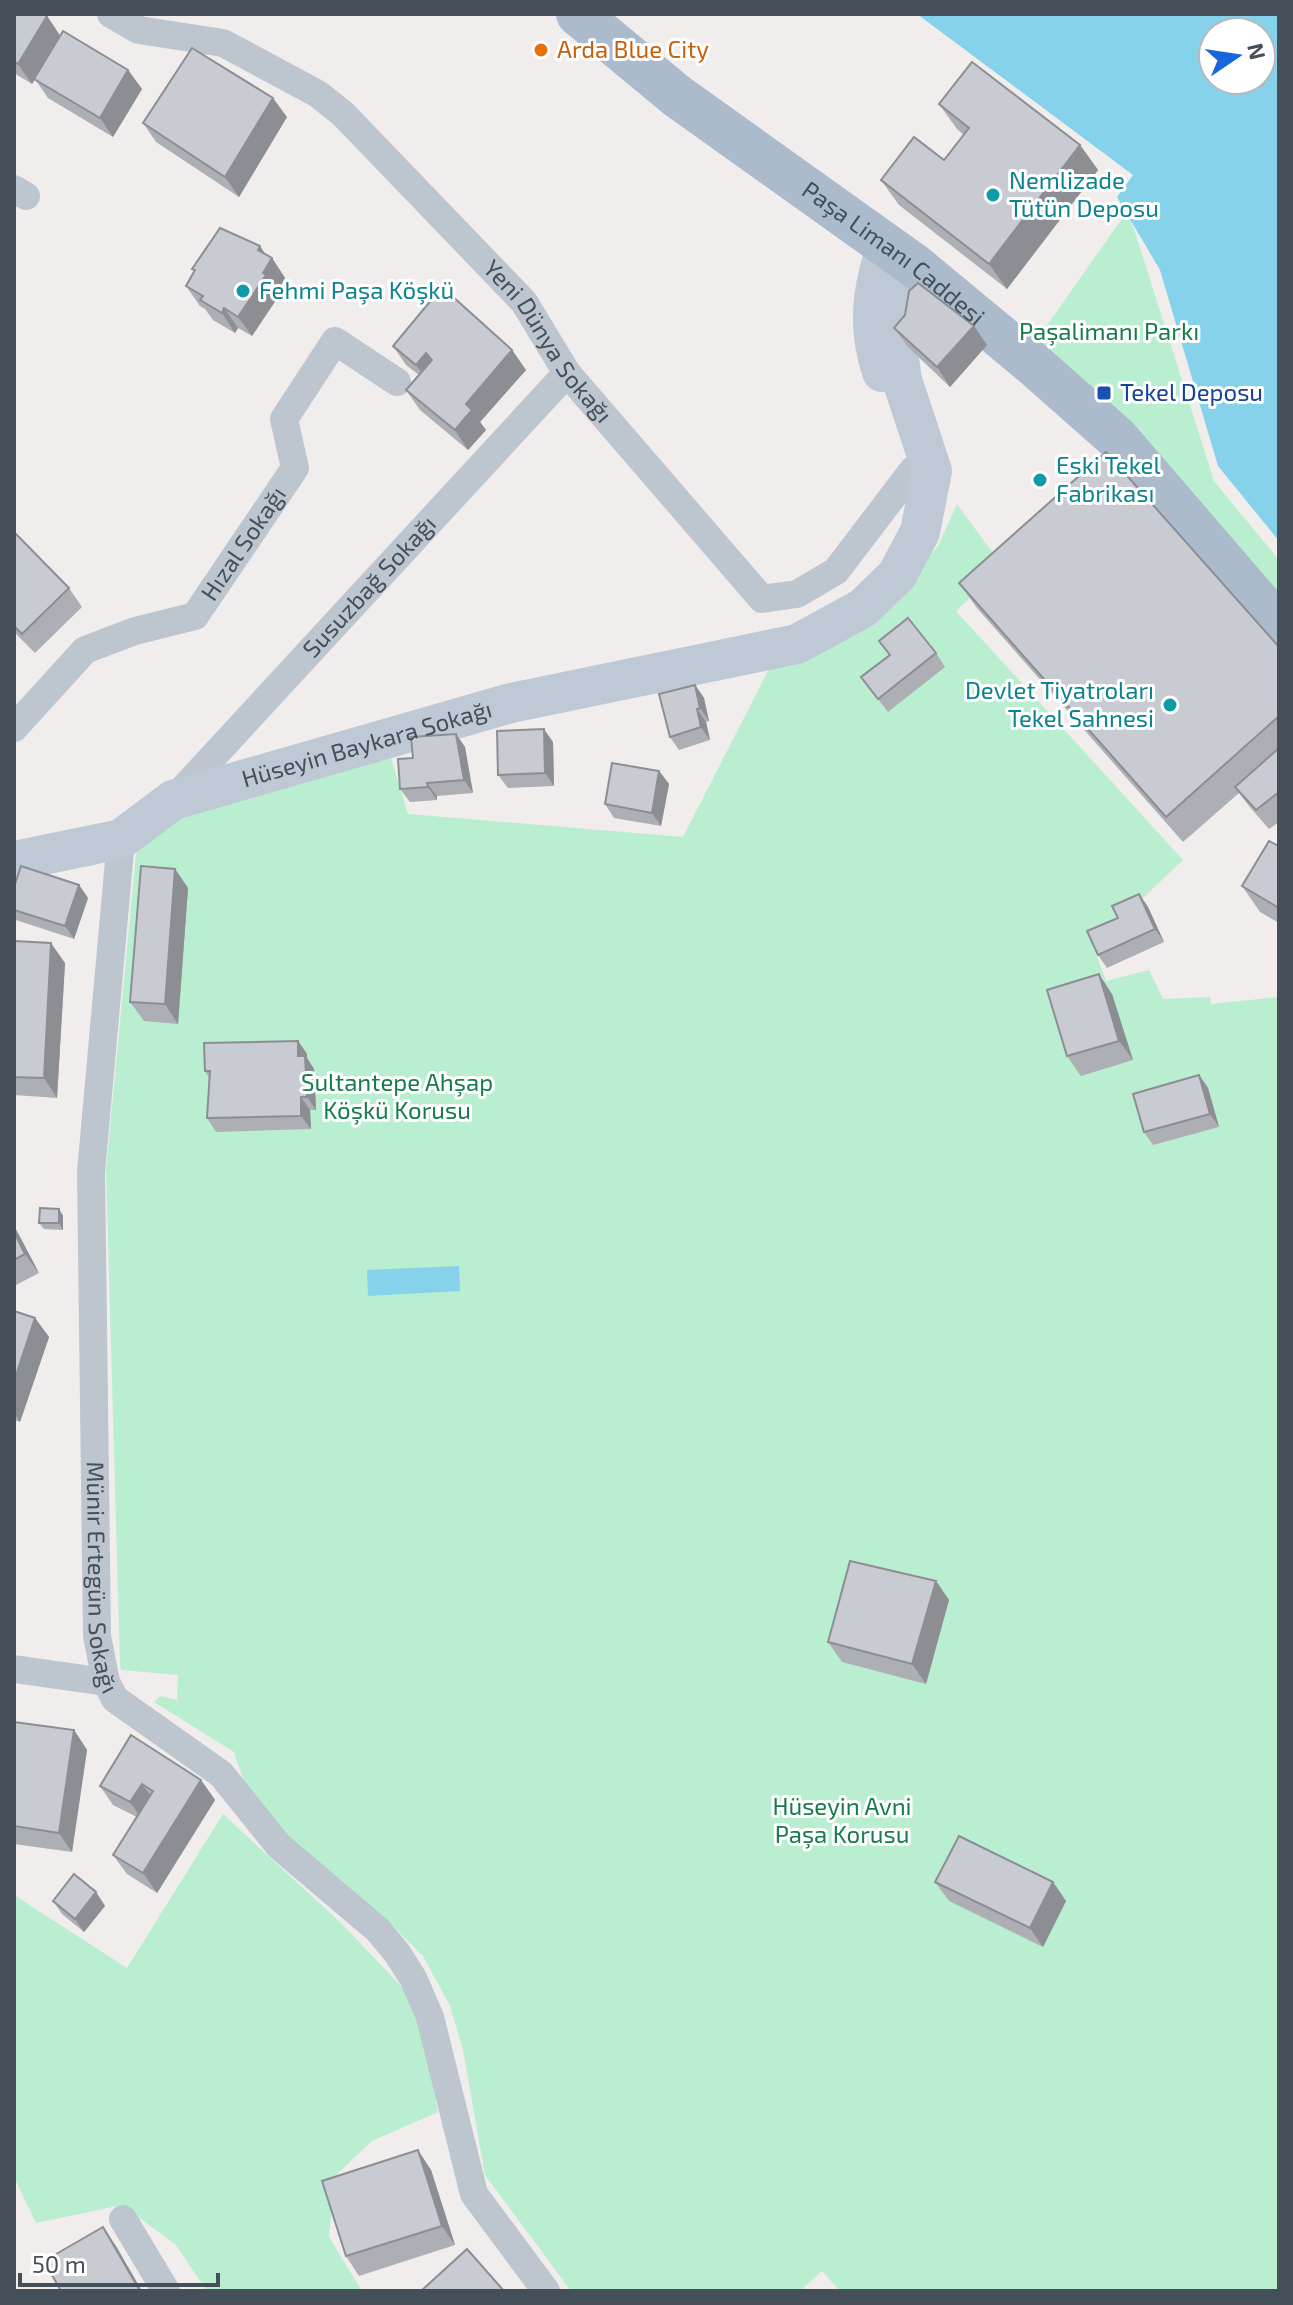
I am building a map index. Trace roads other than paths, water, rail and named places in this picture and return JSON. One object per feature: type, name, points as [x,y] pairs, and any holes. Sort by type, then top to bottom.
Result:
[{"type":"main road","name":"Paşa Limanı Caddesi","points":[[578,14],[677,96],[901,255],[1117,438],[1279,626]]},
{"type":"street","name":"Yeni Dünya Sokağı","points":[[111,14],[139,30],[223,43],[318,94],[370,139],[524,302],[567,373],[762,599],[797,594],[836,571],[922,471]]},
{"type":"street","points":[[901,255],[902,301],[896,339],[922,471]]},
{"type":"street","name":"Hızal Sokağı","points":[[14,728],[85,650],[135,631],[195,616],[295,468],[284,419],[335,341],[397,382]]},
{"type":"street","name":"Susuzbağ Sokağı","points":[[173,800],[567,373]]},
{"type":"street","name":"Hüseyin Baykara Sokağı","points":[[14,861],[121,839],[173,800],[511,703],[797,644],[863,608],[897,575],[914,543],[922,471]]},
{"type":"street","name":"Münir Ertegün Sokağı","points":[[121,839],[91,1172],[97,1636],[106,1682],[128,1710],[221,1774],[257,1824],[378,1930],[397,1953],[413,1978],[430,2017],[474,2194],[546,2291]]},
{"type":"street","points":[[14,1669],[106,1682]]},
{"type":"street","points":[[123,2219],[166,2291]]},
{"type":"water","points":[[917,14],[1279,14],[1279,541],[1218,466],[1160,270],[1117,197],[1133,175]]},
{"type":"water","points":[[459,1266],[460,1291],[368,1296],[367,1270]]},
{"type":"place","name":"Arda Blue City","points":[[541,50]]},
{"type":"place","name":"Nemlizade Tütün Deposu","points":[[993,195]]},
{"type":"place","name":"Fehmi Paşa Köşkü","points":[[243,291]]},
{"type":"place","name":"Tekel Deposu","points":[[1104,393]]},
{"type":"place","name":"Eski Tekel Fabrikası","points":[[1040,480]]},
{"type":"place","name":"Devlet Tiyatroları Tekel Sahnesi","points":[[1170,705]]},
{"type":"park label","name":"Paşalimanı Parkı","points":[[1109,332]]},
{"type":"park label","name":"Sultantepe Ahşap Köşkü Korusu","points":[[397,1097]]},
{"type":"park label","name":"Hüseyin Avni Paşa Korusu","points":[[842,1821]]}]
